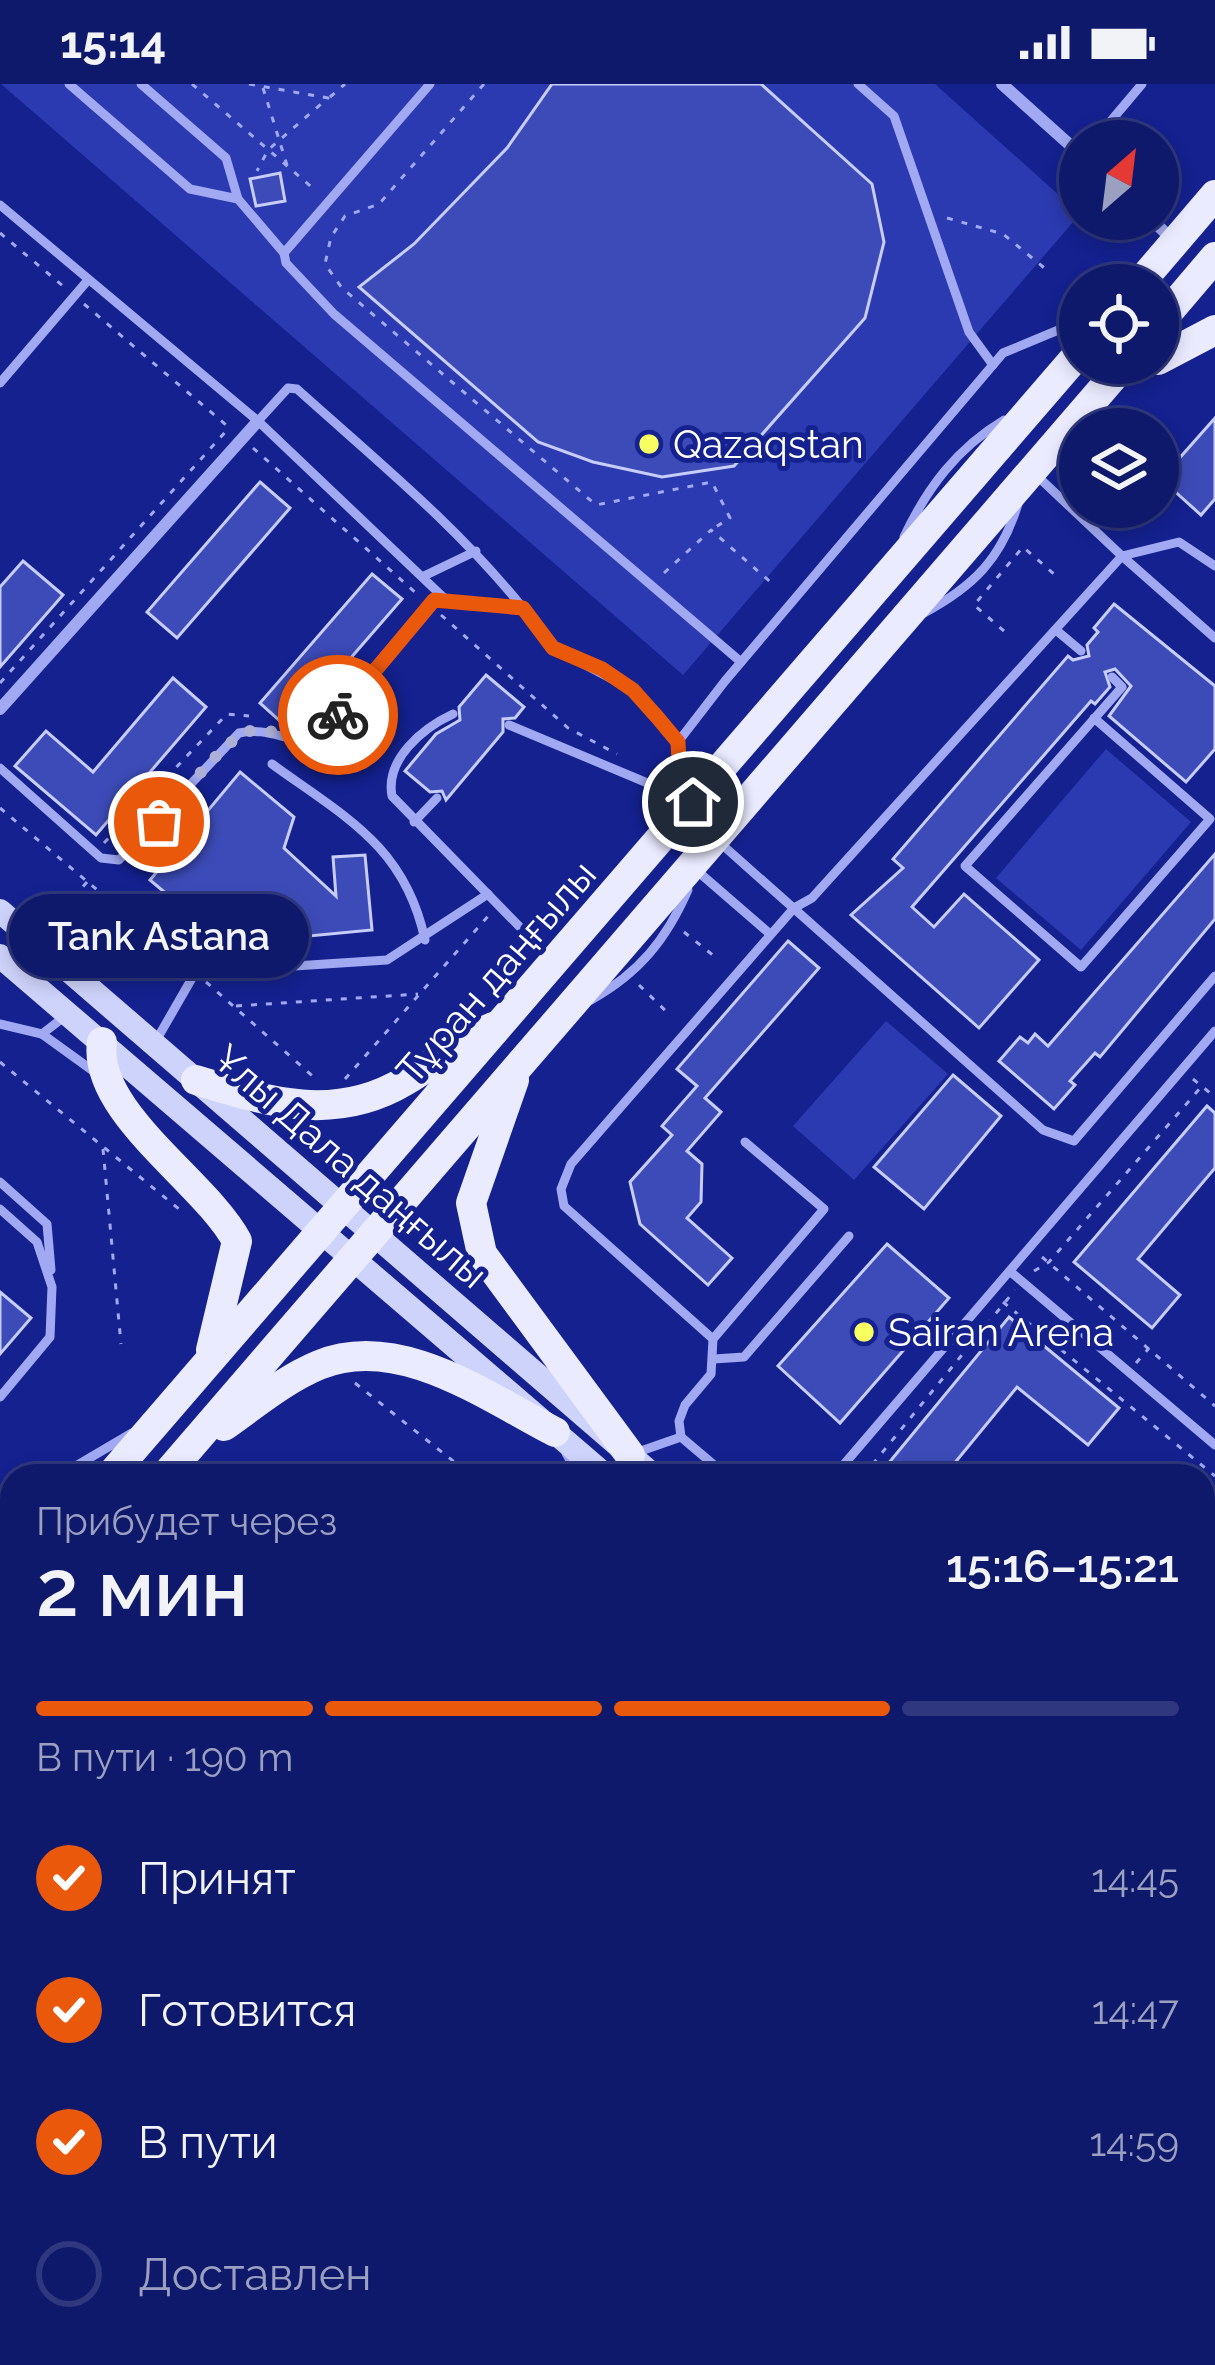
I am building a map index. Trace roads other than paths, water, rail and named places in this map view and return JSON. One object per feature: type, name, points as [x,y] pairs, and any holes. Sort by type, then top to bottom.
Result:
[{"type":"main road","points":[[1156,264],[1215,195]]},
{"type":"main road","points":[[1179,302],[1212,267]]},
{"type":"main road","points":[[1179,345],[1215,330]]},
{"type":"main road","name":"Тұран даңғылы","points":[[120,1464],[1059,377]]},
{"type":"main road","name":"Тұран даңғылы","points":[[178,1464],[1107,384]]},
{"type":"main road","points":[[1104,387],[1110,384]]},
{"type":"main road","points":[[196,1080],[281,1106],[344,1105],[382,1094],[459,1042],[504,1022]]},
{"type":"main road","points":[[101,1042],[106,1079],[116,1100],[196,1186],[238,1241],[232,1280],[207,1361]]},
{"type":"main road","points":[[521,1062],[471,1203],[475,1230],[502,1287],[617,1464]]},
{"type":"main road","points":[[180,1464],[292,1380],[321,1364],[348,1359],[422,1364],[555,1432]]},
{"type":"street","points":[[1002,84],[1059,135]]},
{"type":"street","points":[[1174,242],[1212,267]]},
{"type":"street","points":[[0,709],[258,422]]},
{"type":"street","name":"Ұлы Дала даңғылы","points":[[0,911],[196,1080],[334,1220]]},
{"type":"street","name":"Ұлы Дала даңғылы","points":[[0,956],[101,1042],[334,1220],[617,1464]]},
{"type":"street","name":"Ұлы Дала даңғылы","points":[[363,1245],[555,1432],[616,1464]]},
{"type":"lane","points":[[69,84],[190,189],[238,199]]},
{"type":"lane","points":[[141,84],[226,158],[238,199],[284,254],[286,263],[334,314],[741,662]]},
{"type":"lane","points":[[284,254],[430,84]]},
{"type":"lane","points":[[858,84],[894,116],[969,332],[993,365]]},
{"type":"lane","points":[[1112,120],[1142,84]]},
{"type":"lane","points":[[0,205],[258,422],[443,597],[456,604],[523,608]]},
{"type":"lane","points":[[0,383],[88,280]]},
{"type":"lane","points":[[678,742],[1004,353],[1059,330]]},
{"type":"lane","points":[[258,422],[294,387],[389,465],[476,550],[553,648],[633,690],[678,742],[680,779],[693,802]]},
{"type":"lane","points":[[1029,473],[1215,638]]},
{"type":"lane","points":[[713,1464],[682,1437],[679,1421],[711,1374],[712,1340],[687,1311],[564,1206],[561,1189],[571,1164],[770,934],[794,908],[812,898],[1123,556],[1179,542],[1215,566]]},
{"type":"lane","points":[[424,576],[476,550]]},
{"type":"lane","points":[[0,768],[101,858],[119,860],[132,852],[239,733],[260,728],[288,740],[310,741],[429,604],[443,597]]},
{"type":"lane","points":[[1056,630],[1082,651]]},
{"type":"lane","points":[[1094,718],[1210,819],[1081,967],[965,866],[1094,718],[1122,687],[1112,677]]},
{"type":"lane","points":[[453,714],[435,723],[394,766],[392,796],[554,963]]},
{"type":"lane","points":[[509,725],[541,734],[693,802]]},
{"type":"lane","points":[[272,764],[382,850],[413,891],[425,940]]},
{"type":"lane","points":[[414,822],[437,798]]},
{"type":"lane","points":[[702,855],[794,908],[1043,1130],[1073,1141],[1215,976]]},
{"type":"lane","points":[[702,855],[770,934]]},
{"type":"lane","points":[[154,1044],[195,973],[216,960],[279,967],[357,965],[399,956],[488,894]]},
{"type":"lane","points":[[42,1034],[68,1014]]},
{"type":"lane","points":[[0,1024],[42,1034],[106,1079]]},
{"type":"lane","points":[[844,1464],[1215,1031]]},
{"type":"lane","points":[[712,1340],[824,1209],[746,1142]]},
{"type":"lane","points":[[0,1182],[47,1224],[52,1287],[50,1337],[0,1397]]},
{"type":"lane","points":[[0,1209],[38,1242],[52,1287]]},
{"type":"lane","points":[[714,1359],[744,1358],[849,1236]]},
{"type":"lane","points":[[1012,1273],[1215,1445]]},
{"type":"lane","points":[[80,1464],[159,1419]]},
{"type":"lane","points":[[555,1432],[572,1464]]},
{"type":"lane","points":[[620,1464],[682,1437]]},
{"type":"place","name":"Qazaqstan","points":[[649,444]]},
{"type":"place","name":"Tank Astana","points":[[159,822]]},
{"type":"place","name":"Sairan Arena","points":[[864,1332]]}]
